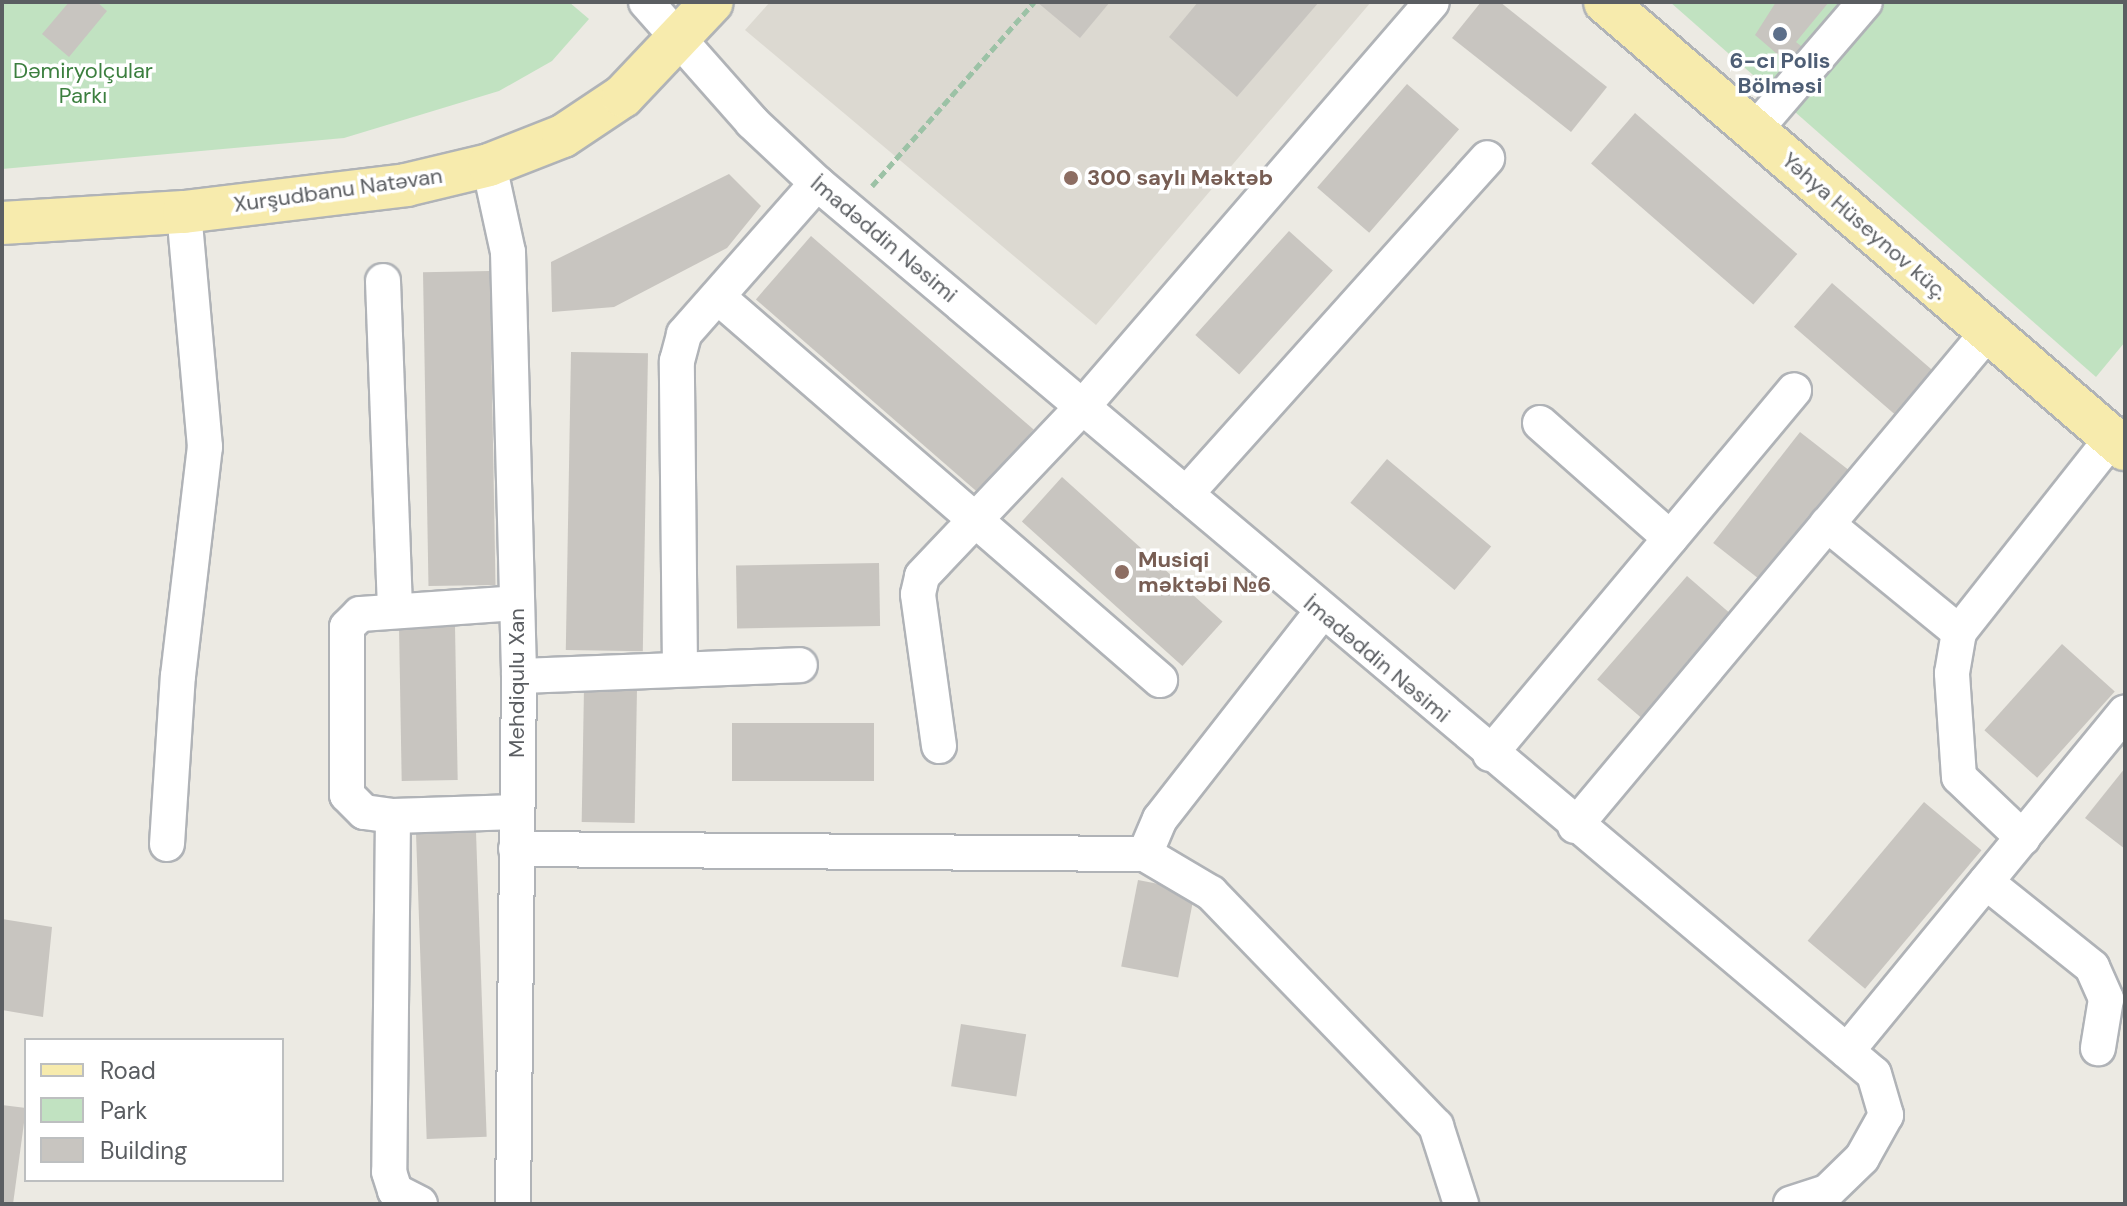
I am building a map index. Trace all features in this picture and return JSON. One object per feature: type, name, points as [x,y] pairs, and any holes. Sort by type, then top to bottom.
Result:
[{"type":"main road","name":"Xurşudbanu Natəvan","points":[[2,223],[184,212],[406,185],[489,165],[563,136],[623,96],[712,2]]},
{"type":"main road","name":"Yəhya Hüseynov küç.","points":[[1605,2],[2118,444]]},
{"type":"street","name":"İmadəddin Nəsimi","points":[[646,2],[677,40],[817,183],[1084,405],[1321,613],[1874,1074],[1886,1115],[1862,1158],[1827,1192],[1791,1204]]},
{"type":"street","points":[[939,746],[918,594],[922,576],[972,518],[1084,405],[1432,2]]},
{"type":"street","points":[[1754,131],[1865,2]]},
{"type":"street","points":[[1186,494],[1487,158]]},
{"type":"street","name":"Mehdiqulu Xan","points":[[489,165],[508,252],[519,676],[513,1204]]},
{"type":"street","points":[[680,668],[677,361],[684,334],[817,183]]},
{"type":"street","points":[[167,844],[178,676],[205,447],[184,212]]},
{"type":"street","points":[[383,281],[395,611]]},
{"type":"street","points":[[718,297],[1160,680]]},
{"type":"street","points":[[1575,826],[1988,332]]},
{"type":"street","points":[[1490,754],[1794,390]]},
{"type":"street","points":[[1540,423],[1670,538]]},
{"type":"street","points":[[2023,838],[1959,777],[1952,673],[1959,632],[2118,444]]},
{"type":"street","points":[[1827,524],[1959,632]]},
{"type":"street","points":[[517,603],[360,614],[347,627],[347,795],[364,812],[393,816],[517,812]]},
{"type":"street","points":[[1145,854],[1160,819],[1321,613]]},
{"type":"street","points":[[519,676],[800,665]]},
{"type":"street","points":[[1847,1051],[2125,713]]},
{"type":"street","points":[[393,816],[389,1172],[395,1191],[420,1204]]},
{"type":"street","points":[[516,849],[1145,854],[1211,893],[1436,1126],[1461,1204]]},
{"type":"street","points":[[1986,882],[2092,967],[2106,999],[2098,1048]]},
{"type":"path","points":[[850,210],[1034,2]]},
{"type":"shaded area","name":"300 saylı Məktəb","points":[[770,2],[1371,2],[1096,325],[745,30]]},
{"type":"green space","name":"Dəmiryolçular Parkı","points":[[2,2],[569,2],[589,19],[552,61],[499,91],[344,138],[2,169]]},
{"type":"green space","points":[[1670,2],[2125,2],[2125,342],[2096,377]]},
{"type":"building","points":[[69,2],[97,2],[107,11],[69,57],[42,34]]},
{"type":"building","points":[[1037,2],[1110,2],[1080,38]]},
{"type":"building","points":[[1198,2],[1319,2],[1237,97],[1169,37]]},
{"type":"building","points":[[1481,2],[1500,2],[1607,87],[1571,132],[1452,38]]},
{"type":"building","name":"6-cı Polis Bölməsi","points":[[1776,2],[1829,2],[1796,42],[1806,50],[1792,67],[1755,35]]},
{"type":"building","points":[[1407,84],[1459,129],[1369,233],[1317,187]]},
{"type":"building","points":[[1635,113],[1797,254],[1753,305],[1591,164]]},
{"type":"building","points":[[729,174],[761,206],[727,248],[614,307],[552,312],[551,262]]},
{"type":"building","points":[[1289,231],[1333,270],[1239,375],[1195,335]]},
{"type":"building","points":[[811,236],[1034,430],[979,493],[756,299]]},
{"type":"building","points":[[490,271],[495,585],[428,586],[423,272]]},
{"type":"building","points":[[1832,283],[1934,372],[1896,415],[1794,327]]},
{"type":"building","points":[[571,352],[648,353],[643,651],[566,650]]},
{"type":"building","points":[[1800,432],[1851,472],[1764,583],[1713,543]]},
{"type":"building","points":[[1387,459],[1491,546],[1455,590],[1350,503]]},
{"type":"building","name":"Musiqi məktəbi №6","points":[[1062,477],[1223,622],[1182,666],[1022,522]]},
{"type":"building","points":[[879,563],[880,626],[737,628],[736,565]]},
{"type":"building","points":[[1687,576],[1738,621],[1648,724],[1597,679]]},
{"type":"building","points":[[455,626],[458,780],[402,781],[399,627]]},
{"type":"building","points":[[2062,644],[2115,692],[2037,778],[1984,730]]},
{"type":"building","points":[[584,688],[637,689],[635,823],[582,822]]},
{"type":"building","points":[[732,723],[874,723],[874,781],[732,781]]},
{"type":"building","points":[[2125,768],[2125,849],[2085,818]]},
{"type":"building","points":[[1924,802],[1981,850],[1865,989],[1808,941]]},
{"type":"building","points":[[476,832],[487,1137],[427,1139],[416,834]]},
{"type":"building","points":[[1138,880],[1195,891],[1178,977],[1121,966]]},
{"type":"building","points":[[2,919],[52,927],[43,1017],[2,1010]]},
{"type":"building","points":[[961,1024],[1026,1034],[1016,1097],[951,1086]]},
{"type":"building","points":[[2,1105],[24,1108],[24,1123],[13,1204],[2,1204]]},
{"type":"place","name":"6-cı Polis Bölməsi","points":[[1780,34]]},
{"type":"place","name":"300 saylı Məktəb","points":[[1071,178]]},
{"type":"place","name":"Musiqi məktəbi №6","points":[[1122,572]]}]
